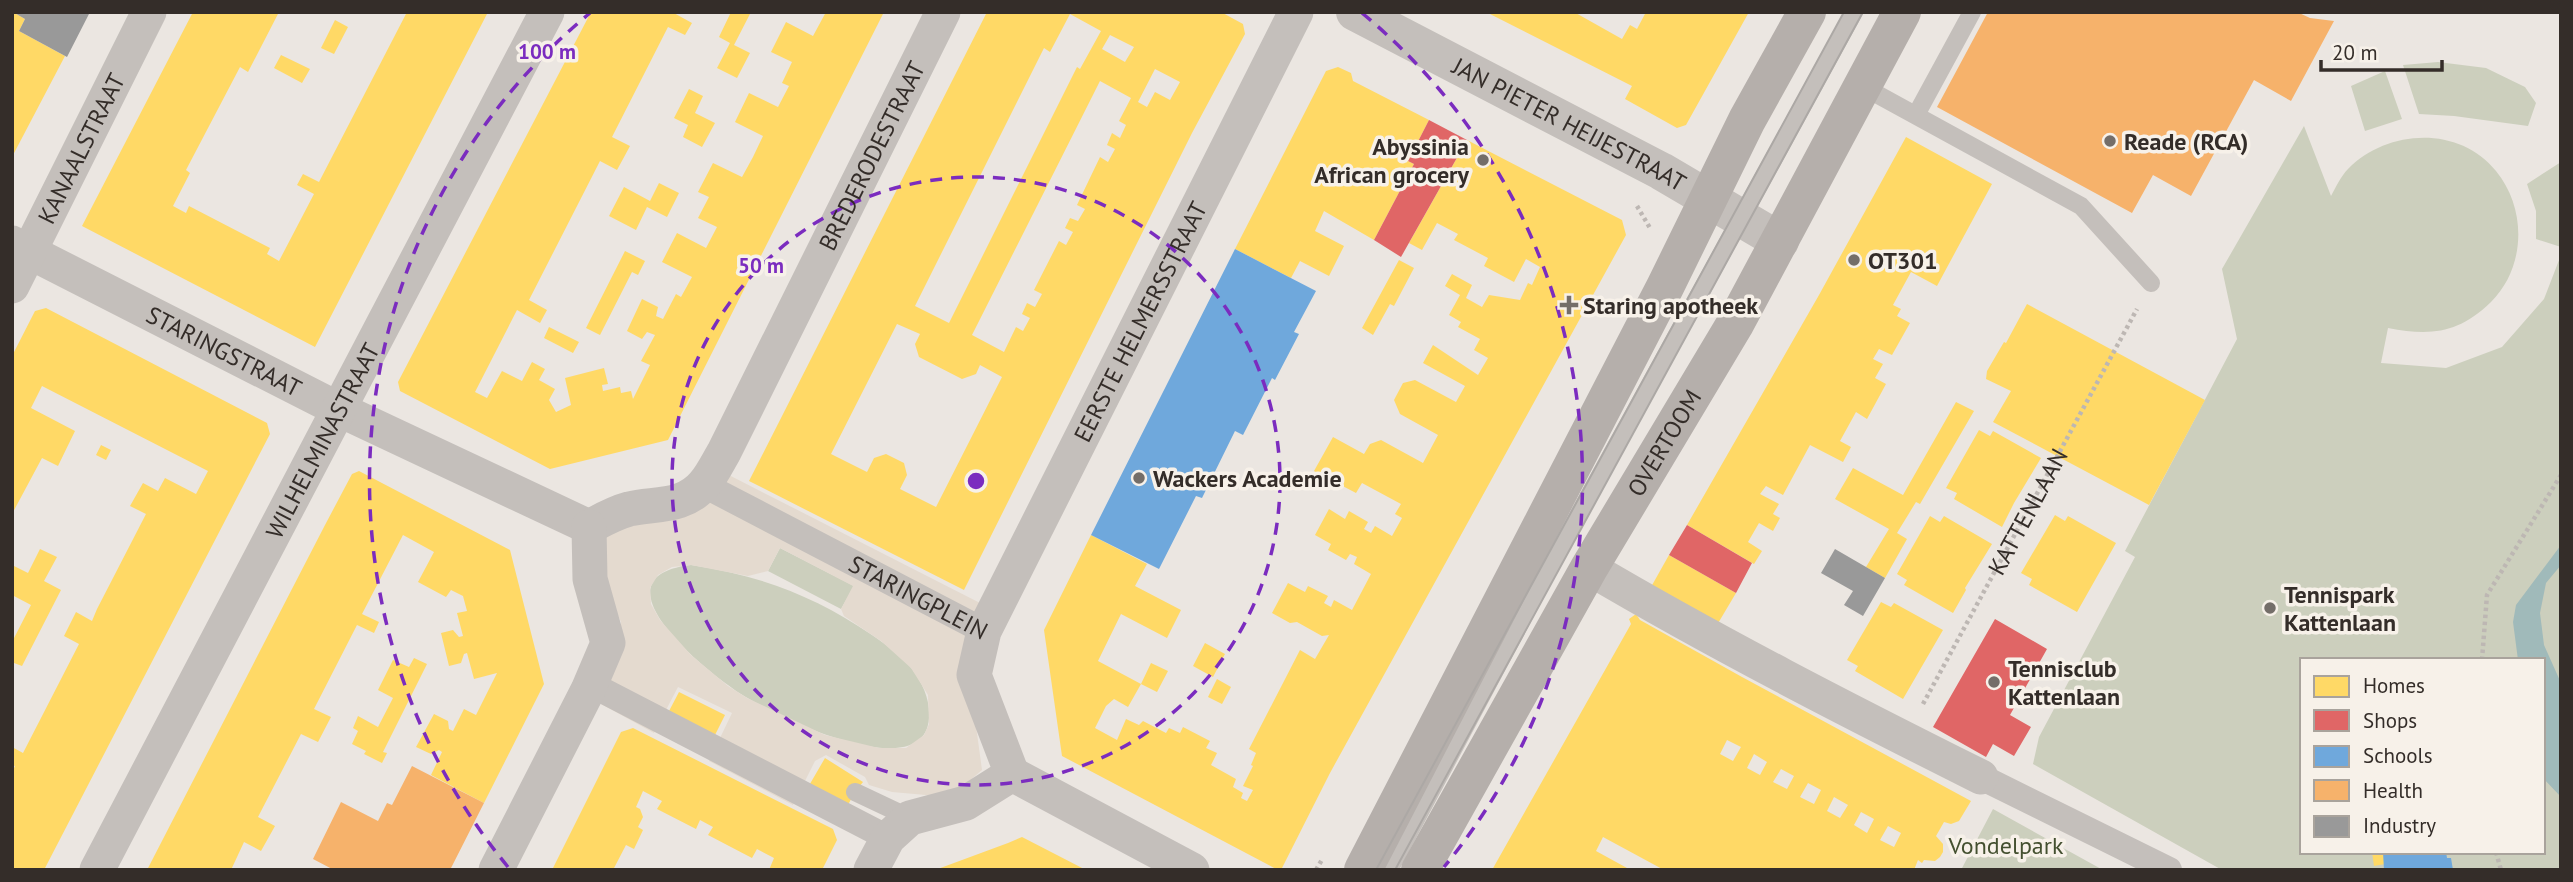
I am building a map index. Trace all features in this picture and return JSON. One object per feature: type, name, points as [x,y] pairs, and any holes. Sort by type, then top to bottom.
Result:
[{"type":"main road","points":[[1363,870],[1665,287],[1747,120],[1807,12]]},
{"type":"main road","name":"OVERTOOM","points":[[1420,870],[1589,568],[1722,346],[1902,12]]},
{"type":"street","name":"KANAALSTRAAT","points":[[12,286],[21,247],[149,12]]},
{"type":"street","name":"WILHELMINASTRAAT","points":[[97,870],[547,12]]},
{"type":"street","name":"BREDERODESTRAAT","points":[[704,485],[724,452],[943,12]]},
{"type":"street","name":"EERSTE HELMERSSTRAAT","points":[[984,631],[1296,12]]},
{"type":"street","name":"JAN PIETER HEIJESTRAAT","points":[[1355,12],[1661,171],[1780,241]]},
{"type":"street","name":"STARINGSTRAAT","points":[[21,247],[338,409],[589,527]]},
{"type":"street","points":[[496,870],[588,690],[608,643],[590,579],[589,527],[606,517],[628,510],[671,505],[687,498],[704,485]]},
{"type":"street","name":"STARINGPLEIN","points":[[704,485],[984,631],[974,675],[1012,774]]},
{"type":"street","points":[[1589,568],[1904,739],[2169,870]]},
{"type":"street","points":[[588,690],[598,688],[899,828]]},
{"type":"street","points":[[871,870],[899,828],[966,803],[1012,774],[1192,870]]},
{"type":"lane","name":"OVERTOOM","points":[[1389,870],[1551,565],[1854,12]]},
{"type":"lane","points":[[1916,114],[1972,12]]},
{"type":"lane","points":[[1862,86],[2081,206],[2151,283]]},
{"type":"lane","points":[[855,792],[899,828]]},
{"type":"path","name":"JAN PIETER HEIJESTRAAT","points":[[1634,202],[1654,234]]},
{"type":"path","name":"KATTENLAAN","points":[[1904,739],[2151,283]]},
{"type":"path","points":[[2482,658],[2487,595],[2561,475]]},
{"type":"green space","points":[[2438,62],[2486,68],[2525,87],[2536,103],[2528,126],[2419,114],[2403,65]]},
{"type":"green space","points":[[2385,71],[2402,119],[2365,131],[2351,86]]},
{"type":"green space","points":[[2304,126],[2331,196],[2345,172],[2364,156],[2382,146],[2423,138],[2463,146],[2481,156],[2496,171],[2513,203],[2517,220],[2516,255],[2503,288],[2479,313],[2455,326],[2430,332],[2388,328],[2381,363],[2446,368],[2502,347],[2544,299],[2561,255],[2561,870],[2222,870],[2033,764],[2039,737],[2135,557],[2125,551],[2237,339],[2222,269]]},
{"type":"green space","points":[[2561,162],[2561,247],[2536,239],[2536,211],[2527,184]]},
{"type":"green space","points":[[780,548],[854,586],[841,609],[768,571]]},
{"type":"green space","points":[[691,565],[740,575],[786,589],[851,621],[882,642],[908,664],[922,686],[929,711],[923,736],[908,746],[887,748],[838,739],[793,721],[734,689],[694,658],[676,639],[661,620],[652,601],[652,585],[664,572]]},
{"type":"green space","name":"Vondelpark","points":[[1993,809],[2103,870],[1961,870]]},
{"type":"shaded area","points":[[723,472],[982,604],[957,674],[976,726],[982,770],[960,789],[937,796],[892,792],[869,785],[865,777],[826,755],[815,761],[793,805],[709,761],[732,713],[678,687],[654,733],[592,699],[620,643],[621,622],[605,587],[606,537]],"holes":[[[780,548],[853,586],[841,609],[844,616],[881,641],[911,668],[928,695],[929,724],[924,735],[906,748],[879,748],[825,735],[747,698],[691,655],[660,620],[651,604],[650,588],[658,575],[672,567],[691,565],[748,576],[768,571]]]},
{"type":"water","points":[[2561,545],[2561,565],[2546,583],[2540,613],[2544,645],[2561,683],[2561,797],[2545,780],[2545,658],[2518,658],[2513,622],[2516,605]]},
{"type":"building: Homes","points":[[13,12],[25,19],[19,31],[65,56],[12,157]]},
{"type":"building: Homes","points":[[193,12],[279,12],[248,72],[240,67],[186,170],[190,173],[173,206],[186,213],[189,206],[270,248],[267,254],[279,261],[314,194],[297,185],[303,174],[319,182],[407,12],[488,12],[315,347],[82,226]]},
{"type":"building: Homes","points":[[591,12],[672,12],[692,23],[685,35],[668,27],[612,137],[630,146],[617,170],[600,161],[529,300],[547,310],[540,323],[517,310],[475,392],[487,398],[502,371],[522,381],[532,362],[545,369],[539,380],[555,389],[549,400],[556,412],[571,405],[565,378],[604,368],[608,384],[602,385],[603,391],[620,387],[621,393],[631,391],[633,399],[650,365],[641,361],[655,335],[647,332],[642,339],[627,331],[642,299],[658,307],[656,316],[663,319],[676,294],[681,297],[692,277],[662,262],[677,233],[706,248],[717,227],[698,218],[709,197],[698,192],[713,163],[742,177],[753,157],[763,136],[735,122],[749,93],[778,107],[789,86],[782,83],[792,62],[771,52],[786,22],[813,36],[826,12],[884,12],[668,440],[550,469],[400,391],[398,382]]},
{"type":"building: Homes","points":[[731,12],[751,12],[734,45],[750,53],[737,78],[717,68],[730,43],[719,37]]},
{"type":"building: Homes","points":[[987,12],[1221,12],[1243,24],[1245,34],[1192,133],[964,590],[749,481]],"holes":[[[1070,14],[1101,31],[1080,69],[1077,67],[949,323],[915,306],[1044,48],[1050,52]],[[1110,35],[1134,47],[1125,62],[1102,49]],[[1155,69],[1180,82],[1170,100],[1155,92],[1147,107],[1138,102]],[[1100,81],[1131,98],[1119,121],[1126,125],[1120,138],[1112,133],[1107,145],[1115,149],[1108,162],[1100,157],[1077,205],[1085,209],[1078,221],[1070,218],[1065,228],[1073,232],[1066,245],[1059,241],[1034,290],[1042,294],[1035,307],[1027,303],[1022,314],[1030,318],[1023,331],[1016,327],[1004,352],[972,335]],[[897,324],[920,334],[915,344],[919,357],[962,379],[976,374],[980,365],[1002,377],[936,507],[900,489],[907,475],[904,463],[886,454],[874,458],[867,472],[831,454]]]},
{"type":"building: Homes","points":[[1486,12],[1574,12],[1622,39],[1630,25],[1637,29],[1646,12],[1749,12],[1686,125],[1677,128],[1625,99],[1632,86]]},
{"type":"building: Homes","points":[[335,20],[348,27],[334,54],[321,48]]},
{"type":"building: Homes","points":[[281,55],[310,69],[302,83],[274,68]]},
{"type":"building: Homes","points":[[1338,67],[1351,73],[1353,81],[1429,120],[1408,161],[1414,164],[1374,240],[1324,211],[1315,231],[1344,246],[1329,276],[1300,261],[1291,278],[1235,249],[1326,71]]},
{"type":"building: Homes","points":[[689,89],[703,96],[695,113],[715,123],[702,147],[683,137],[688,125],[674,118]]},
{"type":"building: Homes","points":[[1906,137],[1992,184],[1937,286],[1911,272],[1893,305],[1901,309],[1897,316],[1910,323],[1892,355],[1879,349],[1873,359],[1883,364],[1875,378],[1886,384],[1867,419],[1856,412],[1840,441],[1851,447],[1843,462],[1810,445],[1783,495],[1766,486],[1760,494],[1779,504],[1773,514],[1780,518],[1773,531],[1759,523],[1748,542],[1762,551],[1754,564],[1687,525]]},
{"type":"building: Homes","points":[[1467,140],[1622,220],[1626,235],[1330,773],[1281,870],[1278,870],[1062,756],[1044,630],[1091,535],[1147,564],[1135,586],[1181,610],[1167,638],[1121,614],[1098,661],[1141,684],[1128,707],[1114,699],[1106,706],[1095,728],[1117,740],[1126,719],[1139,725],[1143,721],[1166,733],[1169,728],[1180,733],[1183,727],[1210,741],[1206,748],[1217,753],[1211,765],[1236,779],[1233,787],[1243,793],[1241,798],[1247,801],[1253,790],[1243,786],[1256,753],[1249,749],[1300,650],[1315,659],[1329,635],[1322,636],[1297,622],[1290,623],[1272,613],[1288,583],[1305,592],[1308,586],[1328,596],[1324,603],[1331,607],[1334,600],[1352,610],[1371,574],[1354,564],[1357,557],[1350,554],[1346,560],[1328,550],[1331,544],[1315,535],[1329,509],[1345,519],[1349,511],[1368,522],[1364,529],[1371,533],[1375,526],[1392,536],[1402,518],[1395,514],[1401,504],[1362,483],[1356,493],[1314,471],[1333,437],[1364,454],[1370,444],[1381,440],[1423,463],[1438,435],[1400,414],[1394,400],[1403,383],[1415,380],[1456,402],[1465,386],[1423,363],[1433,345],[1478,375],[1488,358],[1474,350],[1480,339],[1458,327],[1461,322],[1449,315],[1460,295],[1445,286],[1452,274],[1472,285],[1466,298],[1482,307],[1489,295],[1520,300],[1528,283],[1532,285],[1540,267],[1526,259],[1514,282],[1484,266],[1488,258],[1454,240],[1458,234],[1437,223],[1422,250],[1409,243]]},
{"type":"building: Homes","points":[[659,183],[679,193],[667,217],[647,207],[636,230],[609,216],[624,187],[650,201]]},
{"type":"building: Homes","points":[[625,251],[645,261],[638,275],[632,272],[600,335],[586,328]]},
{"type":"building: Homes","points":[[1399,260],[1414,268],[1394,306],[1390,304],[1373,335],[1362,328]]},
{"type":"building: Homes","points":[[2027,304],[2205,400],[2149,505],[1993,422],[2011,391],[1986,379],[1987,371]]},
{"type":"building: Homes","points":[[46,308],[267,423],[270,434],[44,870],[12,870],[12,773],[15,766],[12,765],[12,747],[23,753],[79,644],[64,636],[76,612],[92,621],[146,514],[130,506],[143,483],[158,491],[165,478],[196,494],[208,471],[42,386],[31,408],[75,431],[58,466],[42,458],[12,514],[12,356],[35,311]]},
{"type":"building: Homes","points":[[549,327],[579,342],[573,353],[544,338]]},
{"type":"building: Homes","points":[[1956,402],[1974,411],[1920,504],[1916,502],[1897,533],[1907,539],[1885,578],[1866,567],[1889,529],[1835,499],[1853,468],[1903,495]]},
{"type":"building: Homes","points":[[1979,430],[1990,436],[1993,431],[2041,458],[2002,527],[1954,499],[1957,493],[1946,488]]},
{"type":"building: Homes","points":[[101,445],[111,450],[106,460],[96,455]]},
{"type":"building: Homes","points":[[359,471],[510,550],[544,684],[484,803],[431,775],[442,752],[439,750],[431,754],[416,747],[434,714],[448,721],[449,729],[453,731],[464,709],[476,715],[497,673],[474,679],[467,653],[461,663],[449,666],[441,633],[453,630],[459,637],[463,636],[457,613],[467,611],[463,596],[451,590],[446,597],[418,582],[434,552],[403,535],[362,614],[379,622],[374,633],[357,625],[314,709],[331,717],[318,742],[301,734],[258,817],[275,826],[261,851],[244,842],[231,870],[147,870],[352,474]]},
{"type":"building: Homes","points":[[2055,515],[2065,521],[2068,516],[2116,543],[2077,612],[2029,585],[2032,579],[2021,573]]},
{"type":"building: Homes","points":[[1930,516],[1940,522],[1944,516],[1992,544],[1953,613],[1904,585],[1907,580],[1897,574]]},
{"type":"building: Homes","points":[[40,549],[57,557],[44,581],[61,590],[22,666],[14,663],[12,667],[12,642],[31,605],[12,595],[12,565],[28,573]]},
{"type":"building: Homes","points":[[1669,555],[1736,593],[1717,625],[1651,587]]},
{"type":"building: Homes","points":[[1881,602],[1891,607],[1894,603],[1943,630],[1903,699],[1855,671],[1858,666],[1847,660]]},
{"type":"building: Homes","points":[[1636,614],[1640,620],[1742,677],[1971,801],[1959,821],[1951,824],[1944,822],[1936,836],[1943,844],[1940,857],[1935,861],[1924,860],[1922,863],[1918,860],[1914,870],[1664,870],[1603,837],[1596,851],[1627,868],[1626,870],[1492,870],[1631,624],[1629,619]],"holes":[[[1727,740],[1741,747],[1733,761],[1720,754]],[[1754,754],[1767,762],[1760,775],[1747,768]],[[1781,769],[1794,776],[1787,789],[1773,782]],[[1808,783],[1821,790],[1814,804],[1800,797]],[[1834,797],[1848,805],[1840,818],[1827,811]],[[1861,812],[1874,819],[1867,833],[1854,825]],[[1888,826],[1901,833],[1894,847],[1880,840]]]},
{"type":"building: Homes","points":[[1205,643],[1225,654],[1213,677],[1193,666]]},
{"type":"building: Homes","points":[[414,658],[427,664],[383,752],[387,753],[382,763],[352,744],[358,731],[353,728],[358,716],[378,727],[393,698],[378,690],[393,660],[409,667]]},
{"type":"building: Homes","points":[[1151,663],[1168,671],[1157,692],[1141,684]]},
{"type":"building: Homes","points":[[1217,679],[1231,687],[1222,704],[1208,697]]},
{"type":"building: Homes","points":[[679,692],[725,715],[714,737],[668,713]]},
{"type":"building: Homes","points":[[633,728],[833,829],[837,840],[822,870],[769,870],[774,858],[757,849],[752,858],[708,835],[713,827],[700,820],[696,829],[657,809],[662,801],[643,791],[636,807],[640,809],[643,817],[638,827],[643,830],[634,849],[626,845],[613,870],[552,870],[621,732]]},
{"type":"building: Homes","points":[[825,758],[863,782],[844,812],[807,789]]},
{"type":"building: Homes","points":[[1022,837],[1086,870],[935,870],[1008,843]]},
{"type":"building: Homes","points":[[2372,854],[2383,854],[2385,864],[2374,866]]},
{"type":"building: Shops","points":[[1429,120],[1467,140],[1401,257],[1374,240],[1414,164],[1408,161]]},
{"type":"building: Shops","points":[[1687,525],[1752,563],[1736,593],[1669,555]]},
{"type":"building: Shops","name":"Tennisclub Kattenlaan","points":[[1995,619],[2047,649],[2010,715],[2031,727],[2014,756],[1993,744],[1986,757],[1933,727]]},
{"type":"building: Schools","points":[[1235,249],[1316,291],[1294,332],[1299,334],[1275,380],[1272,378],[1243,435],[1235,431],[1202,498],[1196,496],[1159,569],[1091,535]]},
{"type":"building: Schools","points":[[2383,854],[2446,854],[2447,858],[2451,858],[2453,870],[2384,870]]},
{"type":"building: Health","name":"Reade (RCA)","points":[[1988,12],[2297,12],[2310,18],[2334,21],[2291,101],[2254,80],[2191,196],[2153,175],[2132,213],[1937,107]]},
{"type":"building: Health","points":[[412,766],[484,803],[450,870],[334,870],[313,859],[341,802],[378,821],[387,803],[392,805]]},
{"type":"building: Industry","points":[[13,12],[90,12],[67,57],[19,31],[25,19]]},
{"type":"building: Industry","points":[[1835,549],[1885,578],[1863,616],[1844,605],[1853,591],[1821,573]]},
{"type":"tram line","points":[[1376,870],[1844,12]]},
{"type":"tram line","points":[[1395,870],[1863,12]]},
{"type":"place","name":"Reade (RCA)","points":[[2110,141]]},
{"type":"place","name":"Abyssinia African grocery","points":[[1483,160]]},
{"type":"place","name":"OT301","points":[[1854,260]]},
{"type":"place","name":"Staring apotheek","points":[[1569,305]]},
{"type":"place","name":"Wackers Academie","points":[[1139,478]]},
{"type":"place","name":"Tennispark Kattenlaan","points":[[2270,608]]},
{"type":"place","name":"Tennisclub Kattenlaan","points":[[1994,682]]}]
